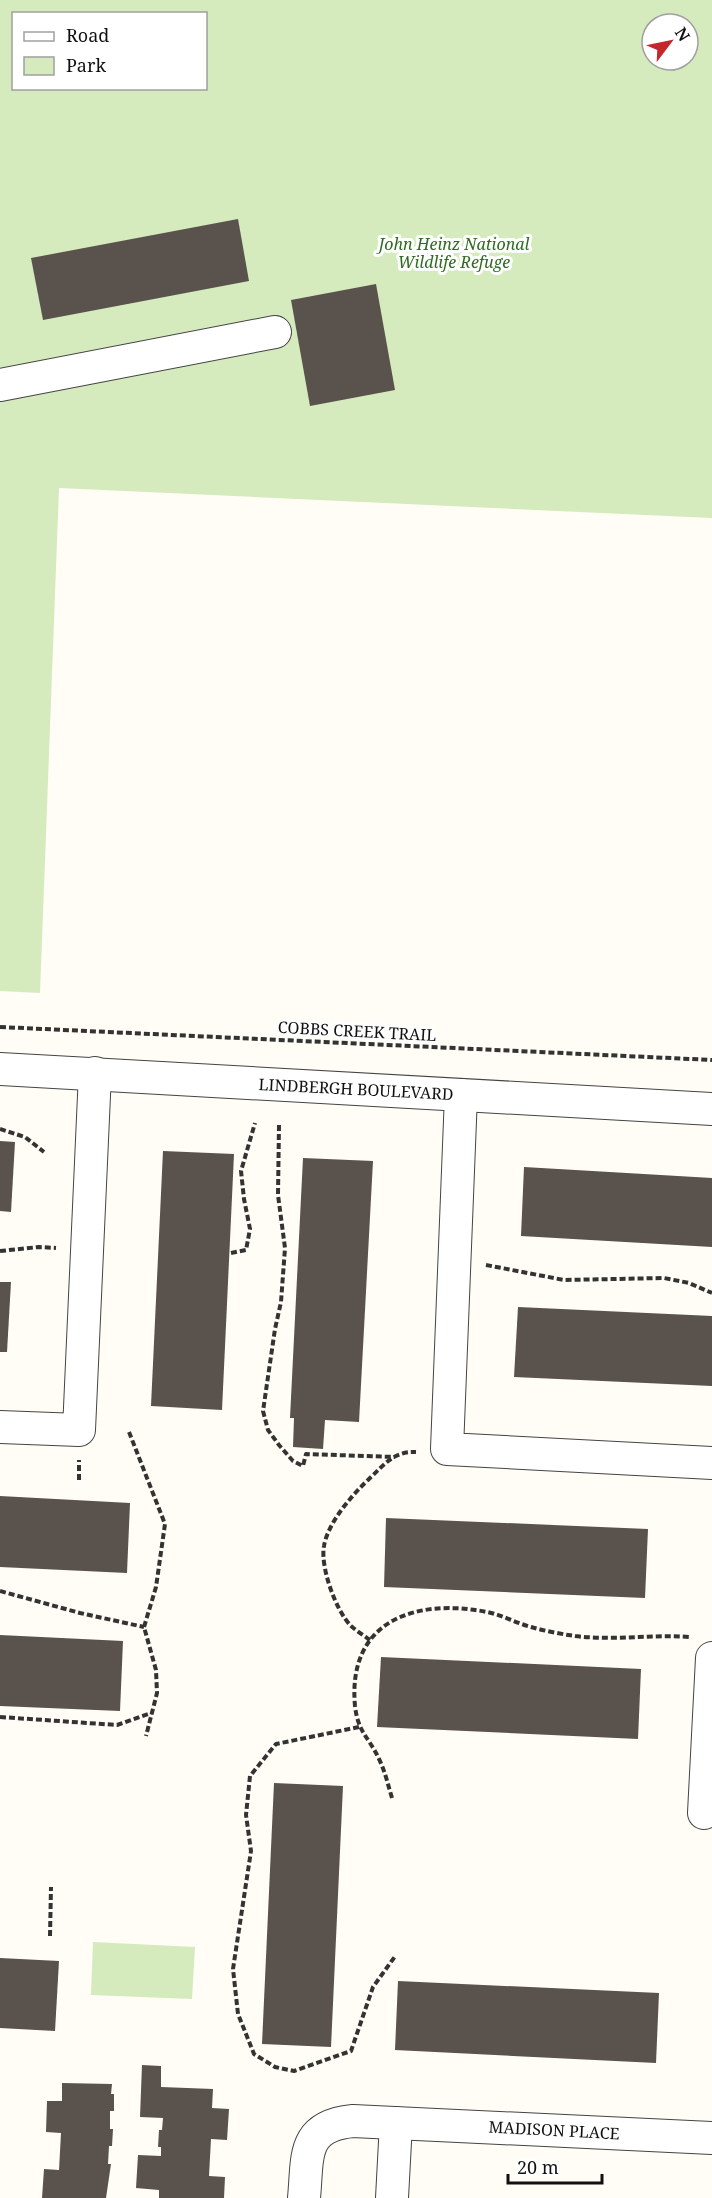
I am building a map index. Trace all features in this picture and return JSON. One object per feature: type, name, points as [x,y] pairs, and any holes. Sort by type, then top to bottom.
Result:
[{"type":"street","points":[[0,385],[275,332]]},
{"type":"street","name":"LINDBERGH BOULEVARD","points":[[0,1069],[712,1109]]},
{"type":"street","points":[[0,1427],[80,1430],[95,1073]]},
{"type":"street","points":[[461,1095],[447,1449],[712,1463]]},
{"type":"street","points":[[704,1813],[712,1658]]},
{"type":"street","name":"MADISON PLACE","points":[[304,2198],[308,2151],[314,2137],[338,2122],[712,2138]]},
{"type":"street","points":[[392,2198],[396,2123]]},
{"type":"path","name":"COBBS CREEK TRAIL","points":[[0,1027],[712,1060]]},
{"type":"path","points":[[231,1253],[246,1250],[250,1228],[243,1199],[241,1171],[255,1123]]},
{"type":"path","points":[[279,1125],[278,1195],[285,1248],[282,1302],[275,1329],[263,1412],[268,1430],[293,1461],[303,1466],[306,1454],[395,1456]]},
{"type":"path","points":[[0,1129],[25,1137],[44,1152]]},
{"type":"path","points":[[0,1251],[39,1247]]},
{"type":"path","points":[[499,1267],[564,1281],[664,1278],[689,1283],[712,1293]]},
{"type":"path","points":[[129,1432],[165,1524],[156,1587],[144,1627],[156,1670],[157,1693],[146,1736]]},
{"type":"path","points":[[370,1640],[350,1626],[331,1591],[324,1567],[324,1545],[338,1514],[362,1486],[395,1456],[403,1452],[447,1449]]},
{"type":"path","points":[[0,1591],[80,1613],[144,1627]]},
{"type":"path","points":[[392,1798],[379,1759],[359,1727],[355,1705],[355,1673],[364,1646],[377,1631],[403,1615],[434,1608],[488,1612],[532,1628],[573,1635],[608,1639],[663,1635]]},
{"type":"path","points":[[0,1717],[117,1725],[151,1713]]},
{"type":"path","points":[[359,1727],[276,1744],[250,1776],[246,1815],[251,1851],[233,1969],[238,2014],[254,2054],[275,2067],[294,2071],[351,2051],[373,1987],[396,1954]]},
{"type":"path","points":[[50,1936],[51,1887]]},
{"type":"green space","name":"John Heinz National Wildlife Refuge","points":[[0,0],[712,0],[712,518],[59,488],[40,993],[0,991]]},
{"type":"green space","points":[[93,1942],[195,1947],[192,1999],[91,1995]]},
{"type":"building","points":[[238,219],[249,281],[43,320],[31,258]]},
{"type":"building","points":[[376,284],[395,390],[310,406],[291,300]]},
{"type":"building","points":[[0,1141],[15,1142],[11,1212],[0,1211]]},
{"type":"building","points":[[163,1151],[234,1154],[222,1410],[151,1406]]},
{"type":"building","points":[[303,1158],[373,1161],[359,1422],[325,1420],[323,1449],[293,1447],[294,1418],[290,1418]]},
{"type":"building","points":[[524,1167],[712,1178],[712,1247],[521,1236]]},
{"type":"building","points":[[0,1282],[11,1282],[7,1352],[0,1352]]},
{"type":"building","points":[[518,1307],[712,1316],[712,1386],[514,1377]]},
{"type":"building","points":[[0,1496],[130,1503],[127,1573],[0,1567]]},
{"type":"building","points":[[386,1518],[648,1529],[645,1598],[384,1587]]},
{"type":"building","points":[[0,1635],[123,1641],[120,1711],[0,1706]]},
{"type":"building","points":[[381,1657],[641,1669],[638,1739],[377,1727]]},
{"type":"building","points":[[274,1783],[343,1786],[331,2047],[262,2044]]},
{"type":"building","points":[[0,1958],[59,1961],[55,2031],[0,2028]]},
{"type":"building","points":[[398,1981],[659,1993],[656,2063],[395,2050]]},
{"type":"building","points":[[142,2065],[161,2066],[161,2087],[213,2089],[212,2108],[229,2109],[227,2140],[211,2139],[209,2176],[225,2177],[224,2198],[159,2198],[159,2190],[136,2188],[138,2155],[161,2156],[161,2147],[158,2147],[159,2130],[162,2130],[163,2118],[140,2117]]},
{"type":"building","points":[[62,2083],[112,2084],[114,2111],[110,2111],[110,2129],[113,2129],[112,2146],[109,2146],[108,2164],[111,2164],[106,2198],[42,2198],[44,2169],[59,2170],[61,2133],[46,2132],[47,2101],[62,2101]]}]
